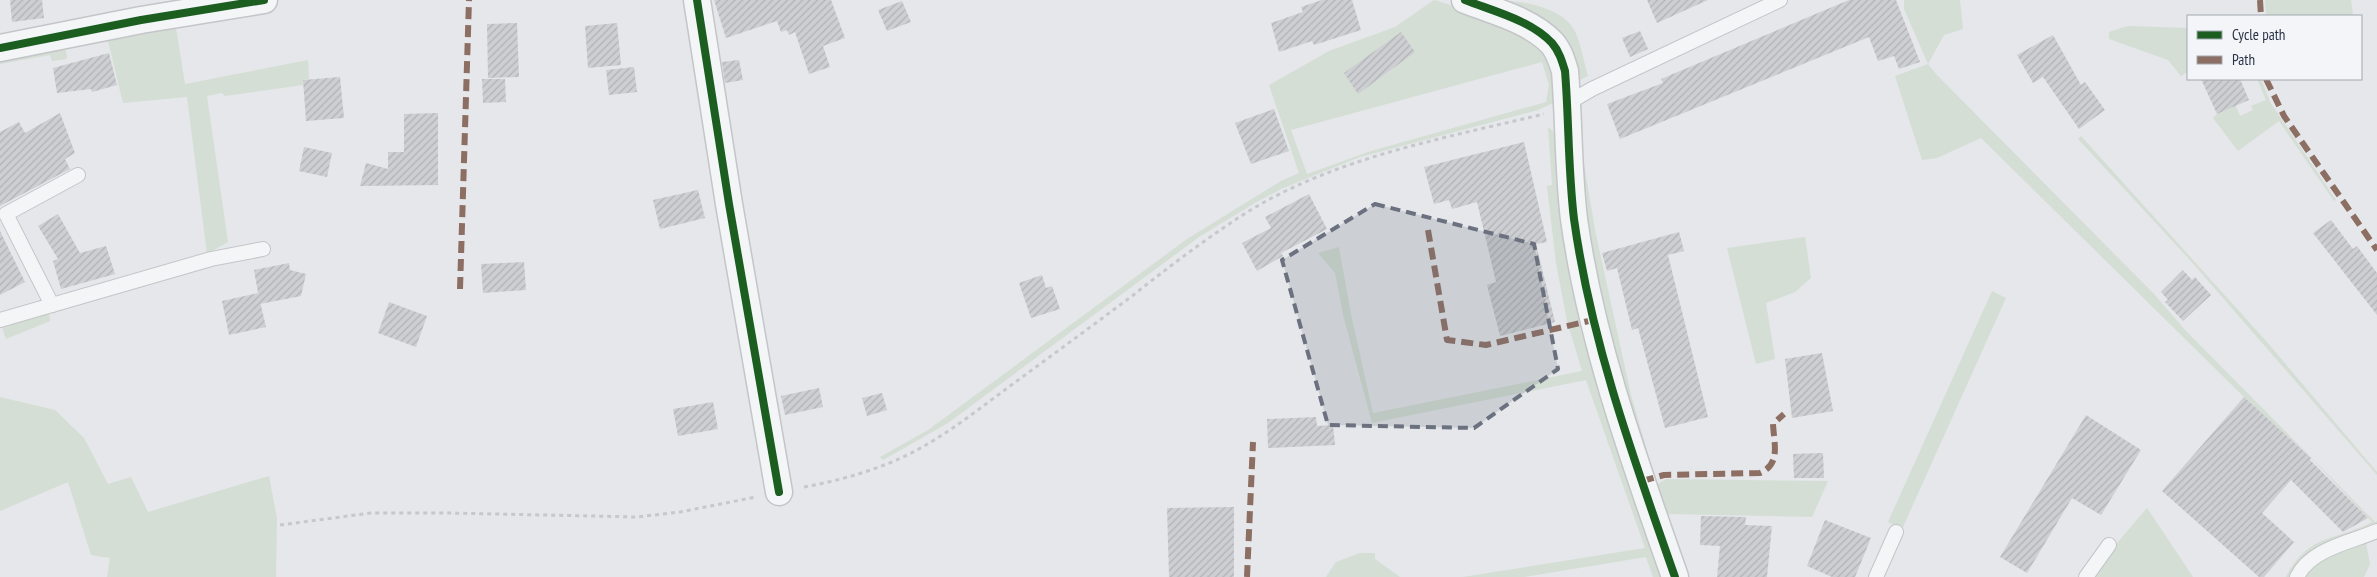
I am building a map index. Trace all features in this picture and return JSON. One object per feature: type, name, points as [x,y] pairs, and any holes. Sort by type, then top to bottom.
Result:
[{"type":"street","points":[[0,48],[140,10],[264,0]]},
{"type":"street","points":[[697,0],[779,492]]},
{"type":"street","points":[[1465,0],[1520,22],[1541,34],[1552,44],[1560,56],[1565,71],[1568,103],[1574,218],[1593,320],[1639,472],[1675,577]]},
{"type":"lane","points":[[1568,103],[1592,89],[1780,0]]},
{"type":"lane","points":[[52,305],[6,214],[78,175]]},
{"type":"lane","points":[[0,320],[211,259],[263,248]]},
{"type":"lane","points":[[2297,577],[2302,566],[2317,556],[2377,531]]},
{"type":"lane","points":[[1876,577],[1896,532]]},
{"type":"lane","points":[[2086,577],[2109,545]]},
{"type":"path","points":[[280,525],[371,514],[448,513],[637,517],[680,512],[832,482],[869,471],[924,446],[952,429],[1200,244],[1249,211],[1290,189],[1353,163],[1449,136],[1544,114],[1568,103]]},
{"type":"highlighted area","points":[[1375,204],[1534,244],[1558,369],[1474,428],[1328,425],[1282,260]]},
{"type":"shaded area","points":[[1434,0],[1476,14],[1522,35],[1543,51],[1552,68],[1555,91],[1553,103],[1538,110],[1360,157],[1281,189],[1199,237],[948,423],[883,460],[880,457],[928,430],[1187,239],[1281,181],[1299,173],[1269,85],[1329,51],[1395,27]],"holes":[[[1542,62],[1549,85],[1546,102],[1371,151],[1307,174],[1291,130]]]},
{"type":"shaded area","points":[[1488,0],[1534,5],[1557,13],[1573,28],[1578,38],[1588,76],[1576,82]]},
{"type":"shaded area","points":[[1904,0],[1960,0],[1963,29],[1944,35],[1928,64],[1904,9]]},
{"type":"shaded area","points":[[2265,0],[2351,0],[2353,15],[2266,15]]},
{"type":"shaded area","points":[[2128,26],[2187,28],[2187,73],[2181,76],[2168,60],[2109,39],[2109,32]]},
{"type":"shaded area","points":[[176,28],[185,84],[308,60],[309,79],[303,80],[303,85],[225,96],[222,93],[207,96],[228,242],[207,254],[187,97],[123,103],[108,41]]},
{"type":"shaded area","points":[[62,48],[66,51],[67,59],[52,61],[50,55],[0,64],[0,56]]},
{"type":"shaded area","points":[[1928,64],[2154,294],[2186,331],[2375,522],[2377,521],[2377,526],[2316,549],[2297,565],[2290,577],[2286,577],[2295,563],[2313,546],[2323,540],[2372,522],[2311,458],[2244,397],[1981,138],[1937,158],[1922,160],[1895,76]]},
{"type":"shaded area","points":[[2257,80],[2261,80],[2270,102],[2336,200],[2334,201],[2279,121],[2238,151],[2213,118],[2217,114],[2236,106],[2240,116],[2253,110],[2251,106],[2266,100]]},
{"type":"shaded area","points":[[1576,83],[1583,158],[1595,230],[1631,395],[1652,468],[1646,471],[1610,353],[1584,228]]},
{"type":"shaded area","points":[[1548,127],[1553,131],[1555,139],[1571,285],[1582,335],[1664,577],[1653,577],[1646,557],[1524,577],[1463,577],[1645,548],[1586,380],[1372,423],[1343,315],[1335,273],[1318,253],[1339,247],[1351,314],[1373,413],[1582,371],[1567,321],[1556,263],[1547,186],[1552,185]]},
{"type":"shaded area","points":[[2081,136],[2267,342],[2377,472],[2377,475],[2190,260],[2078,139]]},
{"type":"shaded area","points":[[1805,237],[1811,278],[1795,292],[1766,303],[1775,359],[1756,364],[1727,248]]},
{"type":"shaded area","points":[[1992,291],[2006,298],[1902,529],[1888,522]]},
{"type":"shaded area","points":[[49,312],[50,321],[6,339],[1,324]]},
{"type":"shaded area","points":[[0,397],[55,410],[84,438],[108,484],[131,477],[148,512],[269,476],[277,519],[276,577],[107,577],[110,558],[91,555],[68,482],[0,511]]},
{"type":"shaded area","points":[[1666,479],[1828,481],[1812,517],[1667,514],[1688,577],[1683,577],[1651,488]]},
{"type":"shaded area","points":[[2147,508],[2193,577],[2088,577]]},
{"type":"shaded area","points":[[2377,534],[2377,538],[2366,543],[2370,564],[2364,577],[2303,577],[2309,569],[2326,556]]},
{"type":"shaded area","points":[[1360,553],[1375,553],[1375,559],[1400,577],[1326,577],[1336,562]]},
{"type":"building","points":[[10,0],[42,0],[44,18],[12,22]]},
{"type":"building","points":[[714,0],[831,0],[845,38],[823,46],[830,67],[809,74],[795,32],[789,35],[787,30],[781,32],[777,21],[726,38]]},
{"type":"building","points":[[1322,0],[1352,0],[1361,30],[1314,45],[1312,41],[1279,52],[1271,23],[1303,12],[1301,7]]},
{"type":"building","points":[[1647,0],[1708,0],[1657,23]]},
{"type":"building","points":[[1849,0],[1896,0],[1920,62],[1899,69],[1894,56],[1878,61],[1869,37],[1620,139],[1607,104],[1663,83],[1661,79]]},
{"type":"building","points":[[902,1],[911,22],[887,31],[878,10]]},
{"type":"building","points":[[517,23],[519,77],[488,78],[487,24]]},
{"type":"building","points":[[617,23],[621,65],[588,68],[585,26]]},
{"type":"building","points":[[1640,31],[1648,49],[1630,57],[1622,38]]},
{"type":"building","points":[[1401,32],[1415,52],[1358,94],[1344,73]]},
{"type":"building","points":[[2053,35],[2081,85],[2085,82],[2105,110],[2079,129],[2043,77],[2033,83],[2017,55]]},
{"type":"building","points":[[109,53],[117,85],[92,92],[91,89],[57,93],[53,68]]},
{"type":"building","points":[[739,60],[743,80],[725,83],[722,62]]},
{"type":"building","points":[[634,67],[637,92],[609,95],[606,70]]},
{"type":"building","points":[[340,77],[344,118],[306,121],[303,80]]},
{"type":"building","points":[[482,79],[505,79],[506,102],[483,103]]},
{"type":"building","points":[[2201,80],[2240,80],[2249,100],[2217,114]]},
{"type":"building","points":[[1274,109],[1289,151],[1251,164],[1235,123]]},
{"type":"building","points":[[60,113],[75,153],[65,159],[70,169],[0,206],[0,132],[19,122],[25,133]]},
{"type":"building","points":[[438,113],[438,185],[360,186],[366,163],[388,169],[388,152],[404,152],[404,114]]},
{"type":"building","points":[[1524,142],[1547,242],[1536,244],[1555,322],[1500,336],[1487,285],[1496,282],[1477,202],[1452,209],[1449,200],[1434,204],[1424,167]]},
{"type":"building","points":[[304,147],[332,153],[327,177],[299,171]]},
{"type":"building","points":[[698,190],[705,218],[660,229],[653,200]]},
{"type":"building","points":[[1309,194],[1327,229],[1281,253],[1283,256],[1257,271],[1242,243],[1271,228],[1265,217]]},
{"type":"building","points":[[58,214],[80,253],[106,246],[115,274],[61,289],[53,261],[58,259],[38,226]]},
{"type":"building","points":[[2331,220],[2353,249],[2357,246],[2377,273],[2377,315],[2313,233]]},
{"type":"building","points":[[0,231],[25,282],[0,295]]},
{"type":"building","points":[[1679,232],[1684,251],[1668,255],[1708,417],[1665,428],[1638,328],[1632,330],[1617,268],[1607,271],[1602,253]]},
{"type":"building","points":[[524,262],[526,290],[483,293],[481,264]]},
{"type":"building","points":[[289,263],[290,270],[306,274],[301,296],[260,304],[254,270]]},
{"type":"building","points":[[2183,270],[2192,280],[2195,277],[2211,295],[2183,321],[2165,302],[2168,300],[2161,292]]},
{"type":"building","points":[[1042,275],[1046,288],[1052,286],[1060,309],[1031,318],[1019,283]]},
{"type":"building","points":[[258,293],[266,327],[229,335],[222,301]]},
{"type":"building","points":[[389,302],[427,316],[416,347],[378,333]]},
{"type":"building","points":[[1822,353],[1833,411],[1792,418],[1785,359]]},
{"type":"building","points":[[819,388],[823,407],[785,415],[781,396]]},
{"type":"building","points":[[882,393],[887,410],[867,416],[862,398]]},
{"type":"building","points":[[2244,397],[2311,458],[2310,460],[2368,518],[2343,532],[2291,480],[2262,513],[2294,542],[2264,577],[2259,577],[2162,491]]},
{"type":"building","points":[[713,402],[718,429],[678,436],[673,409]]},
{"type":"building","points":[[2086,415],[2141,450],[2101,515],[2072,498],[2027,573],[2000,557]]},
{"type":"building","points":[[1316,417],[1317,426],[1333,425],[1335,445],[1268,448],[1267,419]]},
{"type":"building","points":[[1823,453],[1824,478],[1794,478],[1793,454]]},
{"type":"building","points":[[1234,507],[1234,577],[1169,577],[1167,508]]},
{"type":"building","points":[[1701,516],[1746,517],[1745,525],[1772,526],[1767,577],[1717,577],[1720,546],[1700,545]]},
{"type":"building","points":[[1825,520],[1871,538],[1855,577],[1832,577],[1807,566]]},
{"type":"marked path","points":[[460,289],[469,0]]},
{"type":"marked path","points":[[2260,0],[2261,15]]},
{"type":"marked path","points":[[2266,80],[2284,116],[2377,250]]},
{"type":"marked path","points":[[1428,230],[1447,340],[1486,345],[1593,320]]},
{"type":"marked path","points":[[1642,481],[1664,475],[1760,473],[1767,469],[1774,459],[1773,424],[1784,414]]},
{"type":"marked path","points":[[1247,577],[1253,442]]},
{"type":"cycle path","points":[[0,48],[141,20],[264,0]]},
{"type":"cycle path","points":[[697,0],[729,204],[779,492]]},
{"type":"cycle path","points":[[1465,0],[1522,22],[1543,35],[1557,49],[1565,71],[1574,219],[1591,310],[1630,445],[1675,577]]}]
